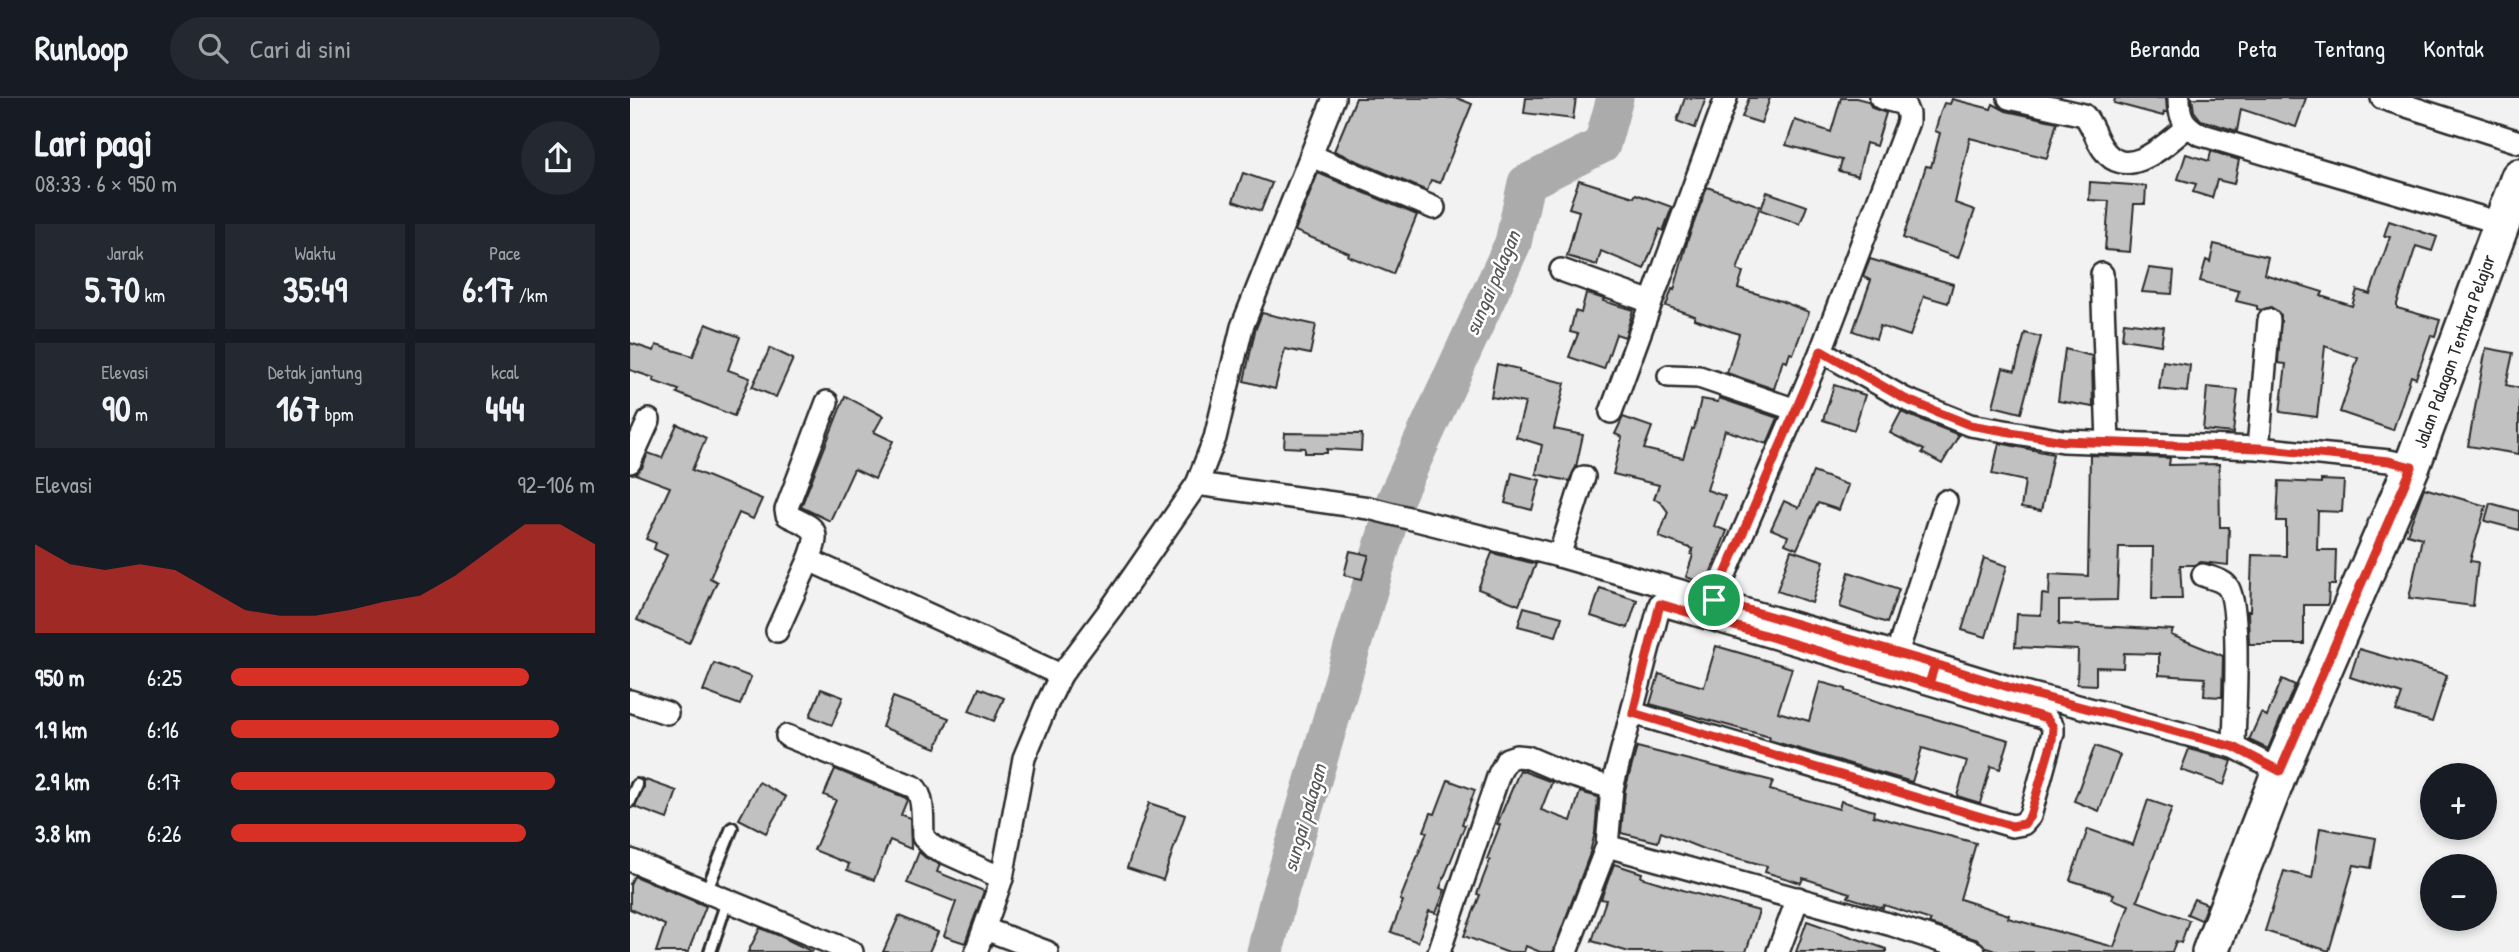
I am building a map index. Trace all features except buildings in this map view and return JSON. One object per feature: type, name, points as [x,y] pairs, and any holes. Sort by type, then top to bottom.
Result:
[{"type":"main road","name":"Jalan Palagan Tentara Pelajar","points":[[2210,952],[2280,771],[2412,467],[2519,177]]},
{"type":"street","points":[[976,952],[1002,878],[1024,758],[1060,675],[1112,607],[1197,484],[1215,438],[1242,327],[1334,98]]},
{"type":"street","points":[[1611,412],[1726,98]]},
{"type":"street","points":[[1714,600],[1821,351],[1908,122],[1911,103],[1904,104],[1881,98]]},
{"type":"street","points":[[2009,98],[2084,115],[2104,151],[2116,161],[2134,163],[2155,153],[2187,127]]},
{"type":"street","points":[[2179,98],[2180,116],[2187,127],[2199,134],[2500,223]]},
{"type":"street","points":[[2382,98],[2519,142]]},
{"type":"street","points":[[1312,156],[1434,208]]},
{"type":"street","points":[[1561,270],[1651,302]]},
{"type":"street","points":[[2102,274],[2108,442]]},
{"type":"street","points":[[2258,448],[2269,320]]},
{"type":"street","points":[[1821,351],[1905,399],[1970,425],[2063,441],[2258,448],[2389,461],[2412,467]]},
{"type":"street","points":[[1669,376],[1699,377],[1796,410]]},
{"type":"street","points":[[777,631],[817,537],[814,531],[787,515],[786,510],[827,402]]},
{"type":"street","points":[[630,462],[649,420]]},
{"type":"street","points":[[1559,556],[1584,477]]},
{"type":"street","points":[[1197,484],[1369,508],[1559,556],[1714,600],[1897,653],[1932,674],[2046,718],[2053,727],[2052,741],[2030,816],[2024,824],[2012,826],[1633,713]]},
{"type":"street","points":[[1897,653],[1946,501]]},
{"type":"street","points":[[809,560],[1060,675]]},
{"type":"street","points":[[2203,575],[2226,584],[2232,593],[2237,650],[2234,747]]},
{"type":"street","points":[[1566,952],[1607,846],[1612,788],[1660,604],[1932,674],[2021,691],[2234,747],[2280,771]]},
{"type":"street","points":[[630,701],[667,713]]},
{"type":"street","points":[[787,736],[914,787],[920,797],[923,837],[927,843],[1002,878]]},
{"type":"street","points":[[1438,952],[1499,774],[1507,760],[1516,756],[1527,757],[1567,774],[1612,788]]},
{"type":"street","points":[[1607,846],[1892,925],[1974,952]]},
{"type":"street","points":[[630,860],[852,952]]},
{"type":"street","points":[[1777,952],[1798,898]]},
{"type":"street","points":[[985,929],[1047,952]]},
{"type":"lane","points":[[630,801],[637,785]]},
{"type":"lane","points":[[706,892],[732,828]]},
{"type":"lane","points":[[710,952],[727,901]]},
{"type":"waterway","name":"sungai palagan","points":[[1394,502],[1513,243],[1526,183],[1602,145],[1615,98]]},
{"type":"waterway","name":"sungai palagan","points":[[1265,952],[1278,899],[1389,523]]},
{"type":"route","points":[[1714,600],[1821,351],[1905,399],[1970,425],[2084,443],[2258,448],[2389,461],[2412,467],[2280,771],[2234,747],[2021,691],[1935,664],[1932,674],[1929,684],[2046,718],[2051,722],[2052,741],[2030,816],[2024,824],[2012,826],[1633,713],[1660,604],[1929,684],[1935,664],[1714,600]]}]
